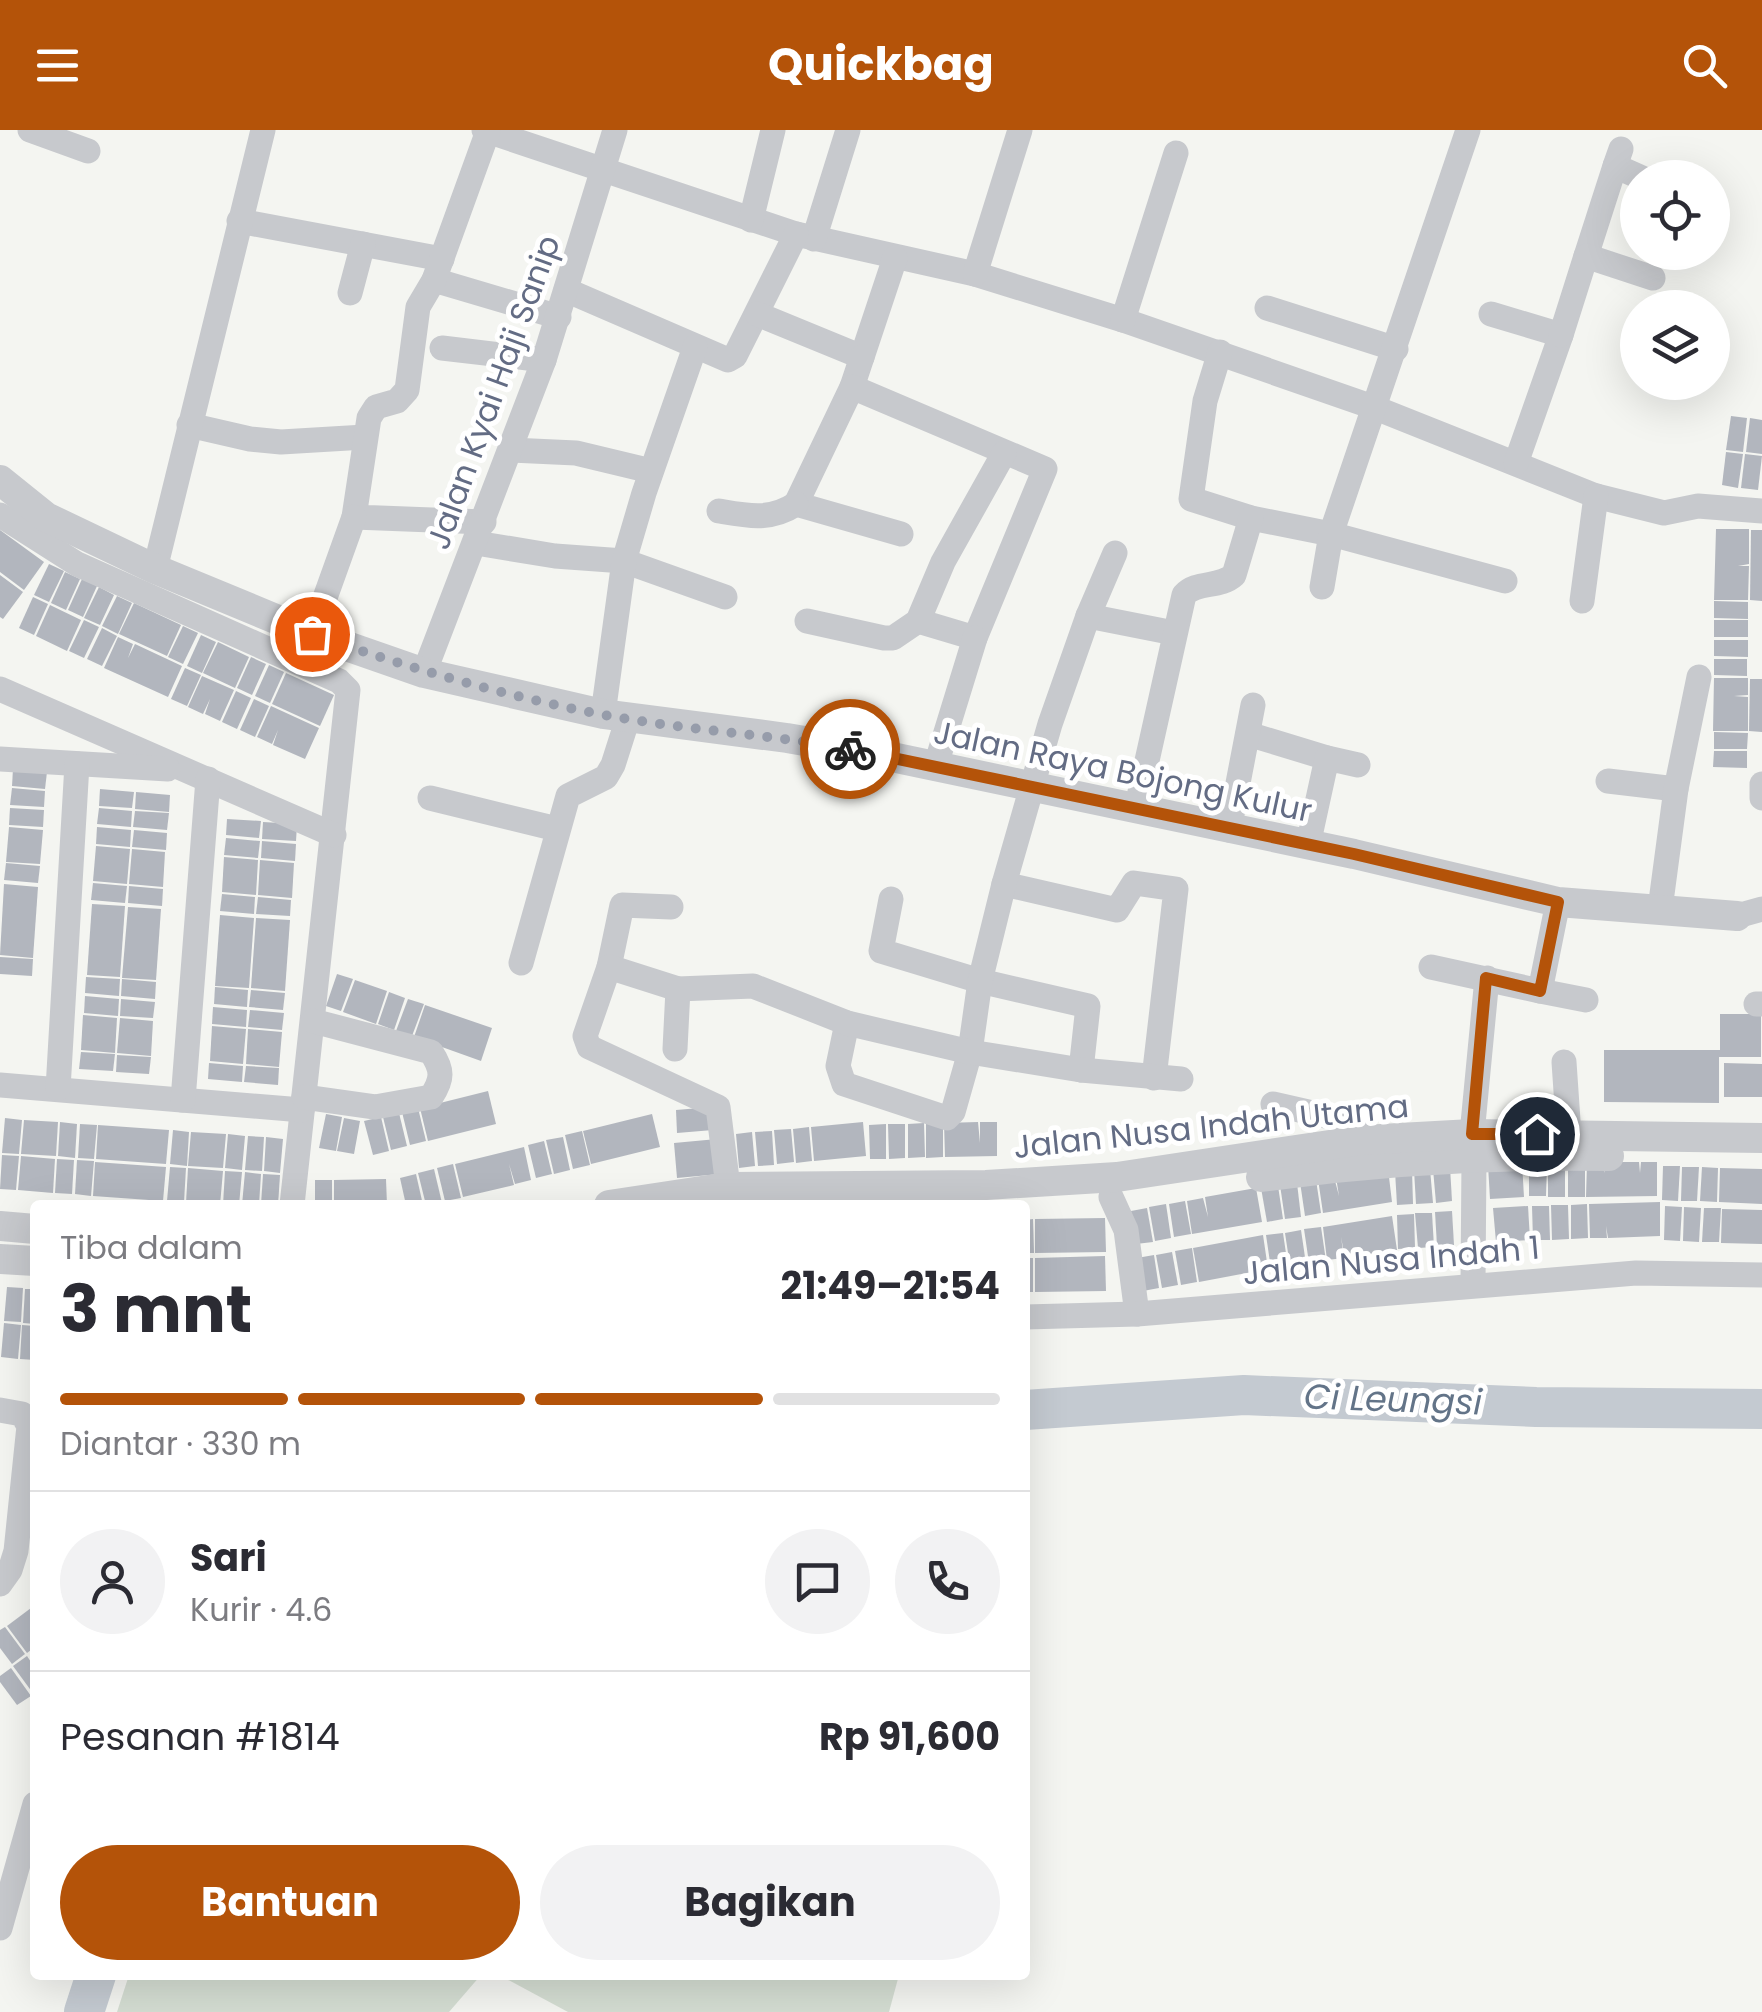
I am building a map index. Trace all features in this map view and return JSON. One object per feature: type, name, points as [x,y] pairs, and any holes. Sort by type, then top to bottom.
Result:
[{"type":"street","points":[[30,130],[88,151]]},
{"type":"street","points":[[155,569],[262,130]]},
{"type":"street","points":[[312,634],[354,517],[372,411],[397,401],[407,390],[418,307],[438,270],[486,130],[751,220],[894,258],[975,274],[1123,320],[1372,408],[1596,496],[1664,512],[1698,506],[1762,511]]},
{"type":"street","name":"Jalan Kyai Haji Sanip","points":[[424,673],[544,360],[615,130]]},
{"type":"street","points":[[751,220],[773,130]]},
{"type":"street","points":[[566,290],[724,360],[732,358],[805,236],[848,130]]},
{"type":"street","points":[[975,274],[1020,130]]},
{"type":"street","points":[[1322,586],[1331,534],[1468,130]]},
{"type":"street","points":[[1123,320],[1176,153]]},
{"type":"street","points":[[1516,462],[1618,157],[1621,160]]},
{"type":"street","points":[[239,221],[363,244],[559,317]]},
{"type":"street","points":[[350,293],[363,244]]},
{"type":"street","points":[[1586,256],[1653,278]]},
{"type":"street","points":[[719,511],[769,517],[796,504],[852,387],[894,258]]},
{"type":"street","points":[[1267,308],[1396,349]]},
{"type":"street","points":[[757,314],[862,357]]},
{"type":"street","points":[[1491,314],[1561,335]]},
{"type":"street","points":[[442,348],[544,360]]},
{"type":"street","points":[[521,963],[568,796],[606,777],[613,765],[624,561],[695,348]]},
{"type":"street","points":[[1220,352],[1204,401],[1192,499],[1252,518],[1331,534],[1506,581]]},
{"type":"street","points":[[852,387],[1004,454],[1042,466],[1045,475],[975,638],[935,768]]},
{"type":"street","points":[[189,425],[282,442],[366,438]]},
{"type":"street","points":[[511,450],[576,453],[652,471]]},
{"type":"street","points":[[807,621],[892,638],[918,621],[943,562],[1004,454]]},
{"type":"street","name":"Jalan Raya Bojong Kulur","points":[[0,480],[46,517],[155,569],[312,634],[424,673],[616,716],[788,738],[1308,845],[1558,902],[1750,913]]},
{"type":"street","points":[[1582,600],[1596,496]]},
{"type":"street","points":[[796,504],[901,534]]},
{"type":"street","points":[[0,515],[77,564],[346,686],[349,695],[293,1200]]},
{"type":"street","points":[[354,517],[480,532],[555,556],[624,561],[725,597]]},
{"type":"street","points":[[1136,810],[1187,590],[1229,580],[1234,575],[1252,518]]},
{"type":"street","points":[[847,1023],[838,1066],[844,1084],[947,1118],[954,1112],[970,1052],[980,980],[1050,724],[1115,553]]},
{"type":"street","points":[[1088,616],[1174,633]]},
{"type":"street","points":[[918,621],[975,638]]},
{"type":"street","points":[[1660,909],[1676,789],[1700,677]]},
{"type":"street","points":[[0,689],[334,835]]},
{"type":"street","points":[[1228,830],[1253,705]]},
{"type":"street","points":[[1248,734],[1358,765]]},
{"type":"street","points":[[1308,845],[1327,758]]},
{"type":"street","points":[[0,760],[198,775]]},
{"type":"street","points":[[58,1090],[77,764]]},
{"type":"street","points":[[183,1100],[198,775]]},
{"type":"street","points":[[1608,781],[1676,789]]},
{"type":"street","points":[[1762,784],[1762,798]]},
{"type":"street","points":[[430,798],[556,829]]},
{"type":"street","points":[[1004,884],[1117,910],[1134,883],[1176,890],[1154,1078]]},
{"type":"street","points":[[892,898],[881,951],[1088,1006],[1081,1070]]},
{"type":"street","points":[[1540,991],[1558,902]]},
{"type":"street","points":[[671,906],[622,906],[609,967],[585,1036],[589,1047],[718,1107],[728,1186]]},
{"type":"street","points":[[609,967],[678,989],[753,986],[847,1023],[970,1052],[1081,1070],[1181,1080]]},
{"type":"street","points":[[1431,967],[1586,1000]]},
{"type":"street","points":[[1472,1284],[1473,1146],[1486,978]]},
{"type":"street","points":[[675,1049],[678,989]]},
{"type":"street","points":[[0,1084],[183,1100],[375,1107],[431,1096],[441,1082],[442,1068],[431,1052],[313,1021]]},
{"type":"street","points":[[1564,1062],[1569,1134]]},
{"type":"street","points":[[1273,1104],[1352,1122],[1359,1125],[1363,1140]]},
{"type":"street","name":"Jalan Nusa Indah Utama","points":[[1030,1202],[1111,1197],[1569,1134],[1762,1138]]},
{"type":"street","name":"Jalan Nusa Indah Utama","points":[[640,1200],[728,1186],[817,1196],[1116,1177],[1363,1140],[1762,1157]]},
{"type":"street","points":[[1111,1197],[1126,1230],[1137,1314]]},
{"type":"street","points":[[0,1226],[30,1229]]},
{"type":"street","points":[[0,1259],[30,1260]]},
{"type":"street","name":"Jalan Nusa Indah 1","points":[[1030,1318],[1137,1314],[1636,1273],[1762,1275]]},
{"type":"street","points":[[0,1410],[22,1414],[29,1426],[16,1552],[0,1584]]},
{"type":"street","points":[[0,1928],[30,1822]]},
{"type":"shaded area","points":[[127,1980],[477,1980],[449,2012],[117,2012]]},
{"type":"shaded area","points":[[508,1980],[898,1980],[889,2012],[568,2012]]},
{"type":"building","points":[[1731,416],[1747,418],[1743,452],[1726,450]]},
{"type":"building","points":[[1750,418],[1762,420],[1762,454],[1746,452]]},
{"type":"building","points":[[1726,452],[1743,454],[1738,488],[1722,485]]},
{"type":"building","points":[[1745,454],[1762,456],[1758,490],[1741,488]]},
{"type":"building","points":[[1716,529],[1749,529],[1749,564],[1738,566],[1749,566],[1748,600],[1714,600]]},
{"type":"building","points":[[0,530],[44,562],[24,590],[0,572]]},
{"type":"building","points":[[1751,530],[1762,530],[1762,601],[1750,600]]},
{"type":"building","points":[[49,564],[64,571],[49,602],[34,595]]},
{"type":"building","points":[[65,572],[80,579],[66,610],[51,603]]},
{"type":"building","points":[[0,575],[23,592],[3,619],[0,617]]},
{"type":"building","points":[[82,579],[97,586],[83,617],[68,610]]},
{"type":"building","points":[[99,587],[114,595],[100,625],[84,618]]},
{"type":"building","points":[[117,596],[132,603],[118,634],[102,626]]},
{"type":"building","points":[[33,597],[48,604],[34,635],[19,628]]},
{"type":"building","points":[[1714,601],[1748,602],[1748,619],[1714,618]]},
{"type":"building","points":[[134,603],[181,625],[167,656],[119,634]]},
{"type":"building","points":[[50,605],[81,620],[67,651],[36,636]]},
{"type":"building","points":[[84,620],[99,627],[84,658],[69,651]]},
{"type":"building","points":[[1714,620],[1748,620],[1748,637],[1714,637]]},
{"type":"building","points":[[183,626],[198,633],[183,664],[168,657]]},
{"type":"building","points":[[102,628],[117,636],[102,666],[87,659]]},
{"type":"building","points":[[201,635],[216,642],[202,673],[187,666]]},
{"type":"building","points":[[118,637],[133,644],[128,658],[135,644],[182,666],[168,697],[104,668]]},
{"type":"building","points":[[1714,640],[1748,640],[1748,657],[1714,656]]},
{"type":"building","points":[[218,642],[249,657],[235,688],[203,673]]},
{"type":"building","points":[[251,657],[266,664],[252,695],[237,688]]},
{"type":"building","points":[[1714,659],[1747,659],[1747,676],[1714,675]]},
{"type":"building","points":[[269,665],[284,672],[270,703],[255,696]]},
{"type":"building","points":[[185,668],[201,675],[187,706],[171,699]]},
{"type":"building","points":[[286,673],[334,695],[320,726],[272,704]]},
{"type":"building","points":[[202,676],[234,690],[220,721],[205,714],[210,699],[203,714],[188,707]]},
{"type":"building","points":[[1714,678],[1748,678],[1748,695],[1734,696],[1748,697],[1748,731],[1713,731]]},
{"type":"building","points":[[1750,679],[1762,679],[1762,732],[1749,731]]},
{"type":"building","points":[[236,691],[251,698],[237,729],[222,722]]},
{"type":"building","points":[[254,699],[269,706],[255,737],[240,730]]},
{"type":"building","points":[[271,706],[319,728],[305,759],[273,745],[278,730],[272,744],[257,737]]},
{"type":"building","points":[[1714,732],[1748,733],[1747,749],[1714,749]]},
{"type":"building","points":[[1714,751],[1747,751],[1747,768],[1713,767]]},
{"type":"building","points":[[13,769],[47,772],[45,789],[12,786]]},
{"type":"building","points":[[12,788],[45,791],[44,807],[10,805]]},
{"type":"building","points":[[100,789],[134,792],[132,808],[99,806]]},
{"type":"building","points":[[136,792],[170,795],[169,812],[135,809]]},
{"type":"building","points":[[10,808],[44,810],[43,827],[9,825]]},
{"type":"building","points":[[99,808],[132,811],[131,827],[97,824]]},
{"type":"building","points":[[135,811],[169,813],[167,830],[133,827]]},
{"type":"building","points":[[227,819],[261,821],[259,838],[226,835]]},
{"type":"building","points":[[263,822],[297,824],[296,841],[262,839]]},
{"type":"building","points":[[9,827],[43,830],[40,864],[6,862]]},
{"type":"building","points":[[97,827],[131,830],[130,847],[96,844]]},
{"type":"building","points":[[134,830],[167,833],[166,850],[132,847]]},
{"type":"building","points":[[226,838],[260,841],[258,858],[224,855]]},
{"type":"building","points":[[262,841],[296,844],[295,861],[261,858]]},
{"type":"building","points":[[96,846],[130,849],[127,884],[93,881]]},
{"type":"building","points":[[132,849],[165,852],[163,887],[129,884]]},
{"type":"building","points":[[224,857],[258,860],[256,895],[222,892]]},
{"type":"building","points":[[260,860],[294,863],[292,898],[258,895]]},
{"type":"building","points":[[6,863],[40,866],[38,883],[4,880]]},
{"type":"building","points":[[93,883],[127,886],[125,903],[91,900]]},
{"type":"building","points":[[4,884],[38,887],[33,958],[0,955]]},
{"type":"building","points":[[129,886],[163,889],[162,906],[128,903]]},
{"type":"building","points":[[222,894],[255,897],[254,914],[220,911]]},
{"type":"building","points":[[258,897],[291,900],[290,916],[256,914]]},
{"type":"building","points":[[92,904],[125,906],[120,977],[87,975]]},
{"type":"building","points":[[128,907],[161,909],[156,980],[122,978]]},
{"type":"building","points":[[220,915],[254,918],[249,988],[215,986]]},
{"type":"building","points":[[256,918],[290,920],[285,991],[251,988]]},
{"type":"building","points":[[0,957],[33,959],[32,976],[0,974]]},
{"type":"building","points":[[337,974],[353,979],[341,1011],[326,1006]]},
{"type":"building","points":[[86,977],[120,979],[119,996],[85,993]]},
{"type":"building","points":[[122,979],[156,982],[155,999],[121,996]]},
{"type":"building","points":[[355,980],[387,991],[376,1024],[343,1012]]},
{"type":"building","points":[[215,987],[248,990],[247,1007],[214,1004]]},
{"type":"building","points":[[251,990],[285,993],[283,1010],[249,1007]]},
{"type":"building","points":[[389,992],[405,998],[394,1030],[378,1024]]},
{"type":"building","points":[[85,996],[119,999],[118,1016],[84,1013]]},
{"type":"building","points":[[121,999],[155,1002],[153,1018],[120,1016]]},
{"type":"building","points":[[408,999],[424,1004],[412,1036],[396,1031]]},
{"type":"building","points":[[425,1005],[492,1028],[481,1061],[414,1037]]},
{"type":"building","points":[[213,1007],[247,1010],[246,1027],[212,1024]]},
{"type":"building","points":[[250,1010],[284,1013],[282,1030],[248,1027]]},
{"type":"building","points":[[1720,1014],[1761,1014],[1761,1057],[1719,1057],[1719,1103],[1604,1102],[1604,1050],[1720,1050]]},
{"type":"building","points":[[83,1015],[117,1018],[115,1053],[81,1050]]},
{"type":"building","points":[[120,1018],[153,1021],[151,1056],[117,1053]]},
{"type":"building","points":[[212,1026],[246,1029],[243,1064],[210,1061]]},
{"type":"building","points":[[248,1029],[282,1032],[279,1067],[246,1064]]},
{"type":"building","points":[[81,1052],[115,1054],[113,1071],[79,1069]]},
{"type":"building","points":[[117,1055],[151,1057],[149,1074],[116,1072]]},
{"type":"building","points":[[209,1063],[243,1066],[242,1082],[208,1079]]},
{"type":"building","points":[[1724,1063],[1762,1064],[1762,1097],[1724,1097]]},
{"type":"building","points":[[246,1066],[279,1068],[278,1085],[244,1082]]},
{"type":"building","points":[[488,1091],[496,1124],[428,1141],[420,1108]]},
{"type":"building","points":[[711,1107],[713,1130],[677,1133],[676,1110]]},
{"type":"building","points":[[418,1108],[426,1141],[410,1145],[402,1112]]},
{"type":"building","points":[[399,1113],[407,1146],[391,1150],[383,1117]]},
{"type":"building","points":[[326,1114],[342,1117],[336,1151],[319,1148]]},
{"type":"building","points":[[652,1114],[660,1147],[591,1164],[583,1131]]},
{"type":"building","points":[[381,1117],[389,1151],[373,1155],[364,1121]]},
{"type":"building","points":[[5,1118],[22,1120],[19,1154],[2,1153]]},
{"type":"building","points":[[344,1118],[360,1121],[354,1154],[337,1151]]},
{"type":"building","points":[[24,1120],[58,1122],[56,1156],[21,1154]]},
{"type":"building","points":[[60,1122],[77,1124],[75,1158],[58,1156]]},
{"type":"building","points":[[863,1122],[866,1156],[814,1161],[811,1127]]},
{"type":"building","points":[[978,1122],[980,1143],[980,1122],[997,1122],[997,1156],[945,1157],[944,1123]]},
{"type":"building","points":[[924,1123],[925,1157],[908,1158],[908,1124]]},
{"type":"building","points":[[926,1123],[943,1123],[943,1157],[926,1158]]},
{"type":"building","points":[[80,1124],[97,1125],[94,1159],[78,1158]]},
{"type":"building","points":[[886,1124],[886,1159],[870,1159],[869,1125]]},
{"type":"building","points":[[888,1124],[905,1124],[905,1158],[889,1159]]},
{"type":"building","points":[[98,1125],[169,1130],[166,1164],[96,1159]]},
{"type":"building","points":[[809,1127],[812,1161],[796,1163],[793,1129]]},
{"type":"building","points":[[791,1129],[794,1162],[777,1164],[774,1130]]},
{"type":"building","points":[[173,1130],[189,1132],[187,1166],[170,1164]]},
{"type":"building","points":[[582,1131],[590,1165],[573,1169],[565,1135]]},
{"type":"building","points":[[772,1131],[774,1165],[758,1166],[755,1132]]},
{"type":"building","points":[[191,1132],[226,1134],[223,1168],[188,1166]]},
{"type":"building","points":[[752,1132],[755,1166],[739,1168],[736,1134]]},
{"type":"building","points":[[228,1134],[245,1136],[242,1170],[225,1168]]},
{"type":"building","points":[[248,1136],[264,1137],[262,1171],[245,1170]]},
{"type":"building","points":[[266,1137],[283,1139],[280,1173],[264,1171]]},
{"type":"building","points":[[563,1137],[570,1170],[554,1174],[546,1140]]},
{"type":"building","points":[[717,1139],[720,1174],[677,1178],[674,1143]]},
{"type":"building","points":[[544,1141],[552,1174],[536,1178],[528,1145]]},
{"type":"building","points":[[524,1147],[531,1180],[515,1184],[509,1164],[514,1185],[463,1197],[455,1164]]},
{"type":"building","points":[[2,1155],[19,1156],[16,1190],[0,1189]]},
{"type":"building","points":[[21,1156],[55,1159],[53,1193],[18,1190]]},
{"type":"building","points":[[57,1159],[74,1160],[72,1194],[55,1193]]},
{"type":"building","points":[[77,1160],[94,1161],[91,1196],[75,1194]]},
{"type":"building","points":[[95,1162],[166,1167],[163,1200],[93,1196]]},
{"type":"building","points":[[1529,1162],[1547,1162],[1546,1196],[1529,1196]]},
{"type":"building","points":[[1548,1162],[1565,1162],[1565,1197],[1548,1197]]},
{"type":"building","points":[[1568,1162],[1585,1162],[1585,1197],[1568,1197]]},
{"type":"building","points":[[1605,1162],[1639,1162],[1640,1173],[1641,1162],[1657,1162],[1657,1196],[1586,1197],[1587,1163],[1603,1163],[1605,1173]]},
{"type":"building","points":[[1522,1163],[1524,1197],[1490,1199],[1488,1165]]},
{"type":"building","points":[[453,1164],[461,1198],[445,1200],[437,1168]]},
{"type":"building","points":[[1663,1166],[1680,1166],[1678,1201],[1662,1200]]},
{"type":"building","points":[[170,1167],[186,1168],[184,1200],[167,1200]]},
{"type":"building","points":[[1450,1167],[1452,1201],[1436,1203],[1433,1169]]},
{"type":"building","points":[[1682,1167],[1699,1167],[1697,1201],[1681,1201]]},
{"type":"building","points":[[1702,1167],[1718,1168],[1717,1202],[1700,1201]]},
{"type":"building","points":[[188,1168],[223,1171],[220,1200],[186,1200]]},
{"type":"building","points":[[1720,1168],[1762,1169],[1762,1204],[1719,1202]]},
{"type":"building","points":[[434,1169],[441,1200],[425,1200],[418,1173]]},
{"type":"building","points":[[1388,1169],[1392,1202],[1323,1213],[1318,1179],[1334,1177],[1339,1196],[1336,1177]]},
{"type":"building","points":[[1430,1169],[1433,1203],[1416,1204],[1414,1170]]},
{"type":"building","points":[[1412,1170],[1413,1204],[1397,1205],[1395,1171]]},
{"type":"building","points":[[225,1171],[242,1172],[239,1200],[223,1200]]},
{"type":"building","points":[[245,1172],[261,1174],[259,1200],[242,1200]]},
{"type":"building","points":[[263,1174],[280,1175],[278,1200],[261,1200]]},
{"type":"building","points":[[416,1174],[422,1200],[405,1200],[400,1178]]},
{"type":"building","points":[[386,1179],[387,1200],[334,1200],[334,1180]]},
{"type":"building","points":[[315,1180],[332,1180],[332,1200],[315,1200]]},
{"type":"building","points":[[1316,1180],[1321,1213],[1305,1216],[1300,1182]]},
{"type":"building","points":[[1297,1183],[1301,1217],[1285,1219],[1280,1185]]},
{"type":"building","points":[[1278,1186],[1283,1219],[1267,1222],[1261,1188]]},
{"type":"building","points":[[1256,1188],[1262,1222],[1192,1234],[1187,1201],[1203,1198],[1208,1217],[1205,1197]]},
{"type":"building","points":[[1185,1201],[1191,1234],[1174,1237],[1169,1204]]},
{"type":"building","points":[[1660,1202],[1660,1236],[1608,1238],[1606,1226],[1607,1238],[1590,1238],[1589,1204]]},
{"type":"building","points":[[1166,1204],[1171,1238],[1155,1241],[1149,1207]]},
{"type":"building","points":[[1587,1204],[1588,1238],[1571,1239],[1571,1205]]},
{"type":"building","points":[[1551,1205],[1568,1205],[1569,1239],[1552,1240]]},
{"type":"building","points":[[1528,1206],[1530,1240],[1496,1242],[1493,1208]]},
{"type":"building","points":[[1532,1206],[1549,1206],[1550,1240],[1533,1240]]},
{"type":"building","points":[[1665,1206],[1682,1207],[1680,1241],[1664,1240]]},
{"type":"building","points":[[1684,1207],[1701,1208],[1699,1242],[1683,1241]]},
{"type":"building","points":[[1147,1208],[1153,1242],[1136,1244],[1131,1211]]},
{"type":"building","points":[[1704,1208],[1721,1208],[1719,1242],[1702,1242]]},
{"type":"building","points":[[1722,1209],[1762,1210],[1762,1244],[1721,1243]]},
{"type":"building","points":[[1452,1211],[1454,1245],[1437,1246],[1435,1212]]},
{"type":"building","points":[[1415,1213],[1432,1213],[1434,1247],[1418,1248]]},
{"type":"building","points":[[1414,1214],[1415,1248],[1398,1249],[1397,1215]]},
{"type":"building","points":[[1392,1216],[1397,1250],[1345,1258],[1341,1237],[1344,1258],[1327,1260],[1323,1227]]},
{"type":"building","points":[[1105,1218],[1106,1252],[1035,1253],[1035,1219]]},
{"type":"building","points":[[1033,1219],[1034,1253],[1030,1253]]},
{"type":"building","points":[[1321,1227],[1326,1261],[1309,1263],[1304,1229]]},
{"type":"building","points":[[1301,1230],[1306,1264],[1290,1266],[1285,1233]]},
{"type":"building","points":[[1283,1233],[1288,1267],[1271,1269],[1266,1235]]},
{"type":"building","points":[[1263,1235],[1268,1269],[1199,1282],[1193,1248]]},
{"type":"building","points":[[1192,1248],[1197,1282],[1181,1285],[1175,1251]]},
{"type":"building","points":[[1172,1252],[1178,1285],[1162,1288],[1156,1255]]},
{"type":"building","points":[[1154,1255],[1159,1288],[1143,1291],[1137,1258]]},
{"type":"building","points":[[1105,1256],[1106,1291],[1035,1292],[1035,1258]]},
{"type":"building","points":[[1030,1258],[1033,1258],[1030,1292]]},
{"type":"building","points":[[7,1287],[23,1288],[21,1322],[4,1321]]},
{"type":"building","points":[[25,1289],[30,1289],[30,1324],[23,1323]]},
{"type":"building","points":[[4,1323],[21,1325],[18,1359],[1,1357]]},
{"type":"building","points":[[22,1325],[30,1326],[30,1360],[20,1359]]},
{"type":"building","points":[[30,1609],[30,1651],[27,1653],[7,1626]]},
{"type":"building","points":[[5,1627],[25,1654],[12,1664],[0,1648],[0,1630]]},
{"type":"building","points":[[27,1656],[30,1689],[13,1666]]},
{"type":"building","points":[[11,1668],[30,1697],[17,1705],[0,1682],[0,1676]]},
{"type":"waterway","name":"Ci Leungsi","points":[[1030,1410],[1244,1395],[1536,1407],[1762,1409]]},
{"type":"waterway","name":"Ci Leungsi","points":[[84,2012],[94,1980]]},
{"type":"way so far","points":[[312,634],[424,673],[530,699],[603,714],[850,749]]},
{"type":"route","points":[[850,749],[1354,854],[1558,902],[1540,991],[1486,978],[1475,1096],[1472,1134],[1537,1134]]}]
